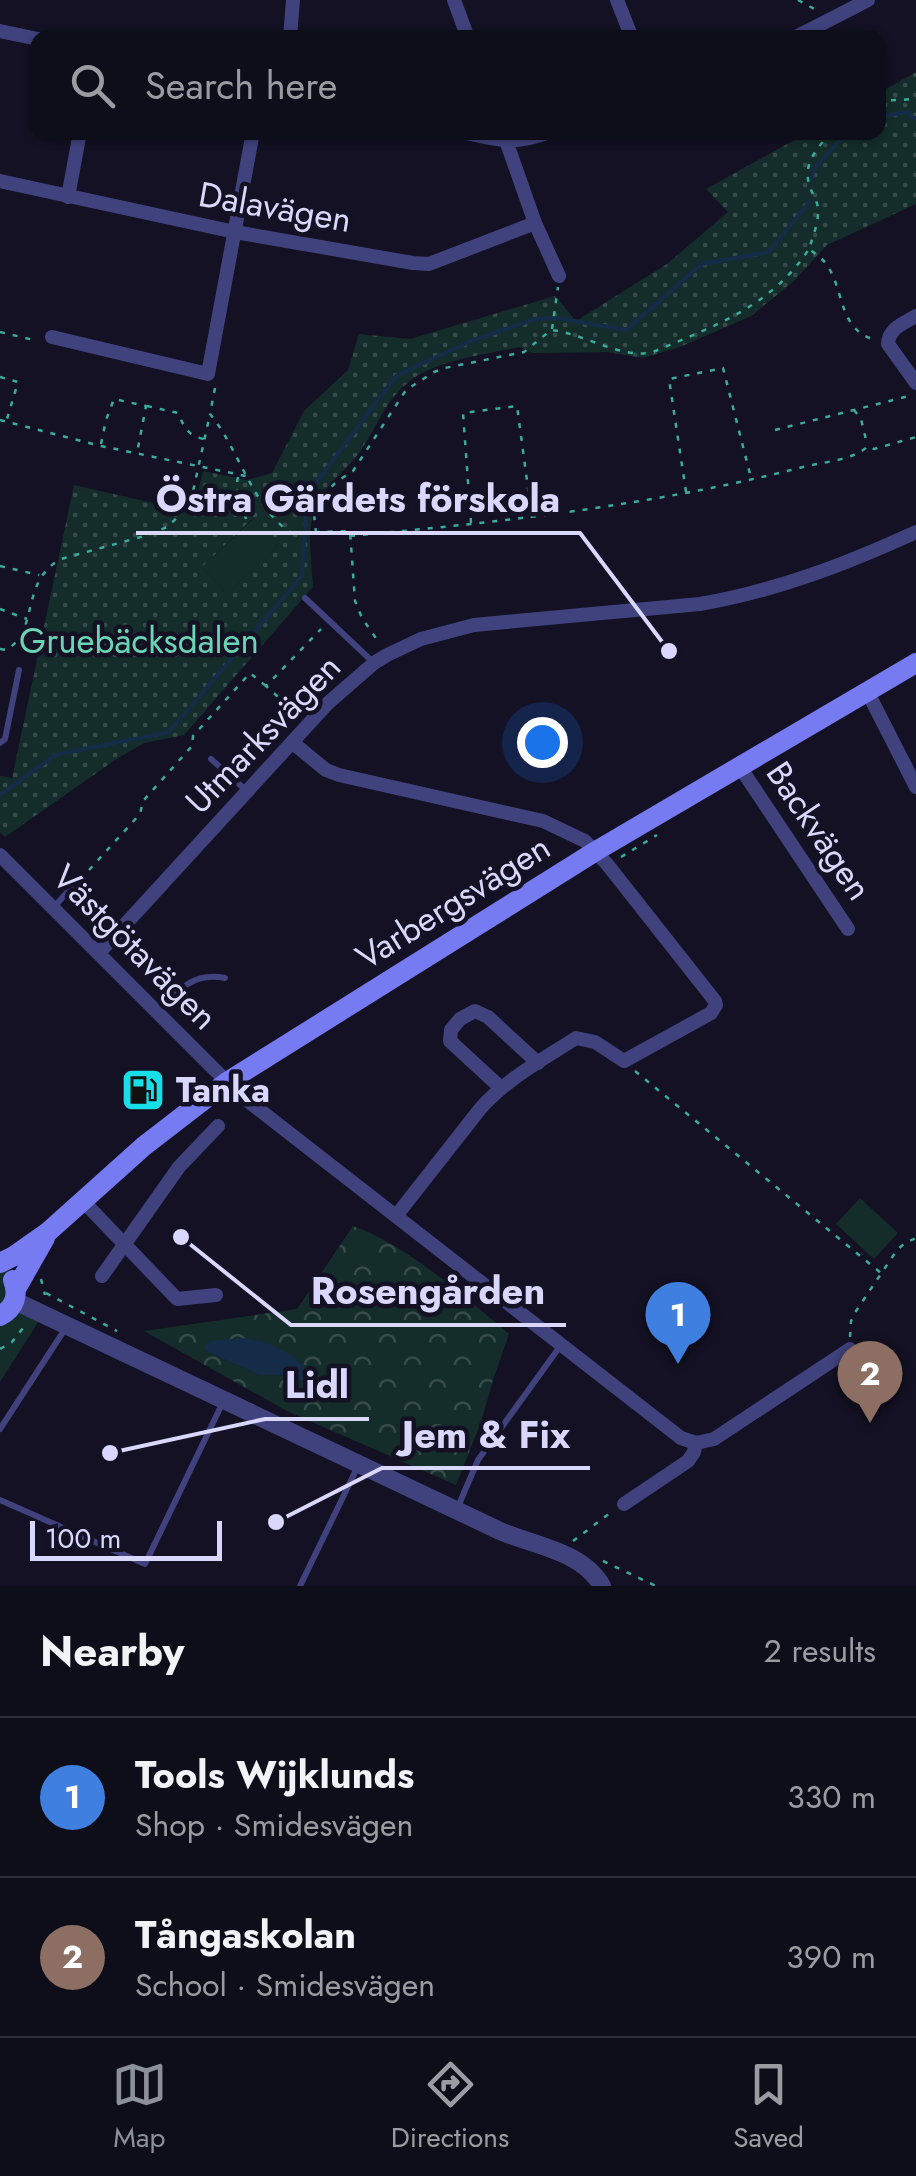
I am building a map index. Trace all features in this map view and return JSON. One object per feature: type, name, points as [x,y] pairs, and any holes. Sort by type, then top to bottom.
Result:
[{"type":"main road","name":"Varbergsvägen","points":[[0,1266],[48,1232],[144,1146],[227,1082],[602,858],[740,767],[916,662]]},
{"type":"main road","name":"Varbergsvägen","points":[[10,1302],[48,1232]]},
{"type":"main road","points":[[0,1266],[11,1277],[10,1302]]},
{"type":"street","points":[[291,30],[293,0]]},
{"type":"street","points":[[454,0],[465,30]]},
{"type":"street","points":[[618,0],[629,30]]},
{"type":"street","points":[[810,30],[868,0]]},
{"type":"street","points":[[0,31],[30,38]]},
{"type":"street","points":[[68,197],[79,140]]},
{"type":"street","points":[[52,337],[208,374],[252,140]]},
{"type":"street","points":[[506,140],[560,276]]},
{"type":"street","name":"Dalavägen","points":[[0,182],[235,232],[428,264],[536,223]]},
{"type":"street","points":[[916,316],[892,330],[888,344],[916,383]]},
{"type":"street","name":"Utmarksvägen","points":[[99,954],[327,704],[380,659],[421,639],[474,624],[732,598],[832,569],[916,532]]},
{"type":"street","points":[[867,691],[916,787]]},
{"type":"street","points":[[292,743],[326,770],[544,821],[570,832],[602,858],[716,1005],[711,1014],[624,1061],[596,1042],[576,1038],[538,1063],[501,1088],[480,1109],[396,1216]]},
{"type":"street","name":"Backvägen","points":[[740,767],[848,929]]},
{"type":"street","name":"Västgötavägen","points":[[2,860],[238,1094],[660,1423],[696,1444]]},
{"type":"street","points":[[501,1088],[450,1041],[451,1030],[469,1012],[488,1017],[538,1063]]},
{"type":"street","points":[[102,1276],[178,1167],[218,1126]]},
{"type":"street","points":[[82,1200],[177,1299],[216,1296]]},
{"type":"street","points":[[10,1302],[524,1541],[570,1556],[602,1586]]},
{"type":"street","points":[[624,1504],[688,1461],[696,1444],[714,1439],[850,1349]]},
{"type":"lane","points":[[305,598],[380,659]]},
{"type":"lane","points":[[0,742],[6,739],[19,670]]},
{"type":"lane","points":[[212,759],[248,792]]},
{"type":"lane","points":[[52,908],[82,876]]},
{"type":"lane","points":[[158,1012],[192,980],[225,978]]},
{"type":"lane","points":[[0,1428],[66,1327]]},
{"type":"lane","points":[[456,1510],[478,1460],[561,1346]]},
{"type":"lane","points":[[0,1500],[145,1564],[224,1401]]},
{"type":"lane","points":[[300,1586],[359,1464]]},
{"type":"path","points":[[798,0],[830,20]]},
{"type":"path","points":[[886,101],[916,99]]},
{"type":"path","points":[[552,328],[637,354],[653,352],[750,308],[788,276],[809,249],[818,206],[807,174],[810,160],[825,140]]},
{"type":"path","points":[[809,249],[828,267],[847,318],[860,334],[872,340]]},
{"type":"path","points":[[316,533],[314,514],[322,498],[353,471],[406,390],[445,368],[524,352],[552,328],[560,276]]},
{"type":"path","points":[[0,332],[44,342],[52,337]]},
{"type":"path","points":[[687,493],[669,379],[723,368],[752,480]]},
{"type":"path","points":[[0,649],[6,650],[22,637],[36,584],[61,559],[135,540],[173,522],[190,502],[216,383],[208,374]]},
{"type":"path","points":[[0,377],[18,382],[6,421]]},
{"type":"path","points":[[775,430],[916,394]]},
{"type":"path","points":[[101,446],[114,398],[178,413],[184,428],[194,437],[204,439]]},
{"type":"path","points":[[137,454],[146,406]]},
{"type":"path","points":[[471,524],[463,413],[517,406],[532,518]]},
{"type":"path","points":[[854,410],[868,446],[874,449],[916,437]]},
{"type":"path","points":[[210,414],[246,476],[277,521],[292,534],[350,531],[358,611],[380,659]]},
{"type":"path","points":[[0,420],[246,476]]},
{"type":"path","points":[[350,536],[532,518],[687,493],[847,456],[868,446]]},
{"type":"path","points":[[238,475],[236,487],[246,519]]},
{"type":"path","points":[[0,566],[41,575]]},
{"type":"path","points":[[0,609],[26,618]]},
{"type":"path","points":[[266,686],[329,621]]},
{"type":"path","points":[[82,876],[140,814],[143,801],[192,746],[192,736],[250,673],[309,724]]},
{"type":"path","points":[[192,746],[212,759]]},
{"type":"path","points":[[602,858],[660,834]]},
{"type":"path","points":[[624,1061],[881,1274]]},
{"type":"path","points":[[850,1349],[851,1321],[898,1250],[916,1238]]},
{"type":"path","points":[[41,1280],[42,1273]]},
{"type":"path","points":[[571,1544],[624,1504]]},
{"type":"green space","name":"Gruebäcksdalen","points":[[916,72],[916,204],[827,245],[794,281],[751,316],[680,347],[643,358],[607,352],[532,353],[520,347],[459,360],[415,377],[391,400],[358,455],[330,484],[315,509],[310,533],[313,587],[184,735],[144,743],[5,837],[0,832],[0,776],[12,778],[74,485],[193,512],[203,471],[247,480],[272,473],[304,411],[348,370],[359,334],[410,339],[555,296],[576,321],[667,264],[728,212],[706,189],[794,140],[886,140],[886,89]],"holes":[[[252,519],[278,546],[227,594],[202,567]]]},
{"type":"green space","points":[[253,519],[278,546],[227,594],[202,567]]},
{"type":"green space","points":[[860,1198],[898,1233],[874,1259],[836,1224]]},
{"type":"green space","points":[[353,1226],[414,1259],[509,1334],[456,1485],[287,1411],[144,1331],[297,1309]],"holes":[[[206,1351],[307,1379],[302,1382],[280,1375],[259,1375]]]},
{"type":"green space","points":[[0,1257],[39,1321],[0,1382]]},
{"type":"water","points":[[211,1341],[261,1341],[288,1353],[310,1372],[307,1379],[302,1382],[280,1375],[259,1375],[206,1351],[204,1346]]},
{"type":"waterway","points":[[886,116],[908,112],[916,118]]},
{"type":"waterway","points":[[812,180],[813,170],[840,140]]},
{"type":"waterway","points":[[0,795],[55,755],[169,732],[302,576],[307,495],[396,376],[471,341],[535,319],[558,318],[626,330],[702,264],[769,252],[810,201]]},
{"type":"place","name":"Östra Gärdets förskola","points":[[669,651]]},
{"type":"place","name":"Tanka","points":[[143,1090]]},
{"type":"place","name":"Rosengården","points":[[181,1237]]},
{"type":"place","name":"Tools Wijklunds","points":[[678,1364]]},
{"type":"place","name":"Tångaskolan","points":[[870,1423]]},
{"type":"place","name":"Lidl","points":[[110,1453]]},
{"type":"place","name":"Jem & Fix","points":[[276,1522]]}]
